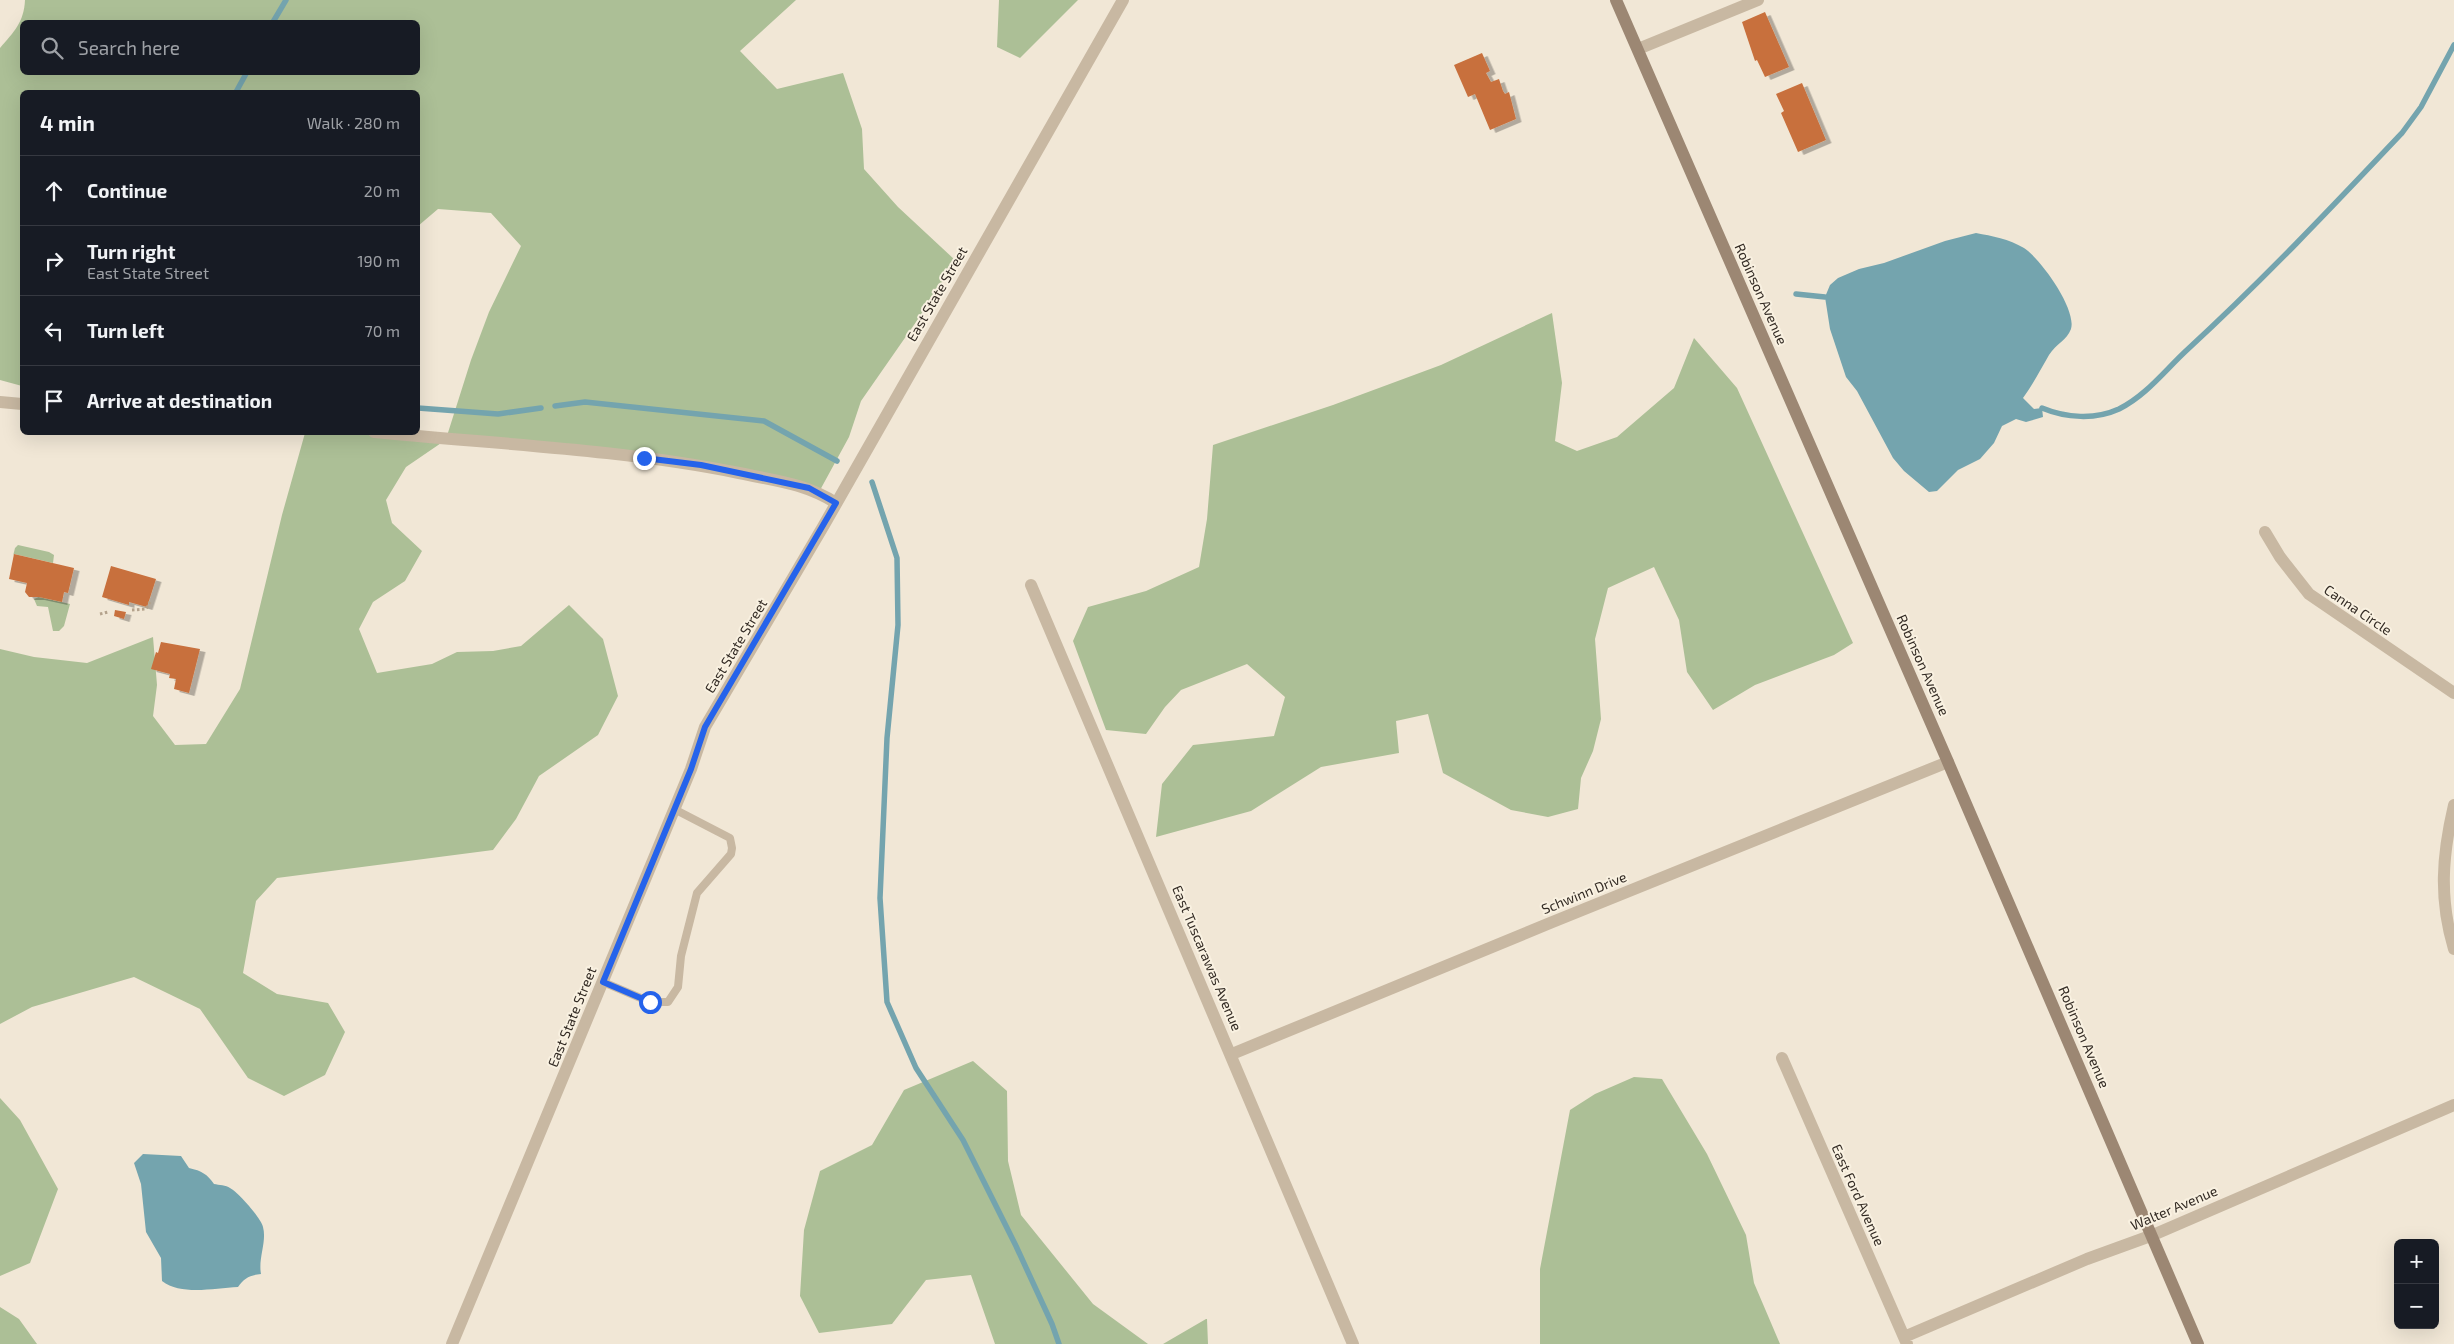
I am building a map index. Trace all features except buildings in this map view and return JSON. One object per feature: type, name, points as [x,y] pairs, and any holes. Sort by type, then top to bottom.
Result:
[{"type":"main road","name":"Robinson Avenue","points":[[1616,0],[1948,762],[2198,1344]]},
{"type":"street","name":"East State Street","points":[[452,1344],[674,809],[705,727],[836,503],[1123,0]]},
{"type":"street","points":[[1638,49],[1758,0]]},
{"type":"street","points":[[0,402],[20,404]]},
{"type":"street","points":[[405,435],[701,465],[809,488],[836,503]]},
{"type":"street","name":"Canna Circle","points":[[2265,532],[2285,565],[2309,594],[2454,693]]},
{"type":"street","name":"East Tuscarawas Avenue","points":[[1031,586],[1232,1054],[1353,1344]]},
{"type":"street","name":"Schwinn Drive","points":[[1232,1054],[1948,762]]},
{"type":"street","points":[[2454,805],[2445,856],[2443,896],[2447,925],[2454,949]]},
{"type":"street","name":"East Ford Avenue","points":[[1782,1058],[1905,1340]]},
{"type":"street","name":"Walter Avenue","points":[[1905,1340],[2087,1259],[2152,1235],[2454,1105]]},
{"type":"lane","points":[[603,982],[650,1002],[668,1002],[678,987],[681,956],[697,893],[731,854],[732,848],[730,838],[674,809]]},
{"type":"path","points":[[132,610],[146,609],[150,602]]},
{"type":"path","points":[[100,614],[108,612]]},
{"type":"green space","points":[[25,0],[796,0],[740,51],[777,89],[843,73],[862,129],[864,169],[898,207],[955,260],[932,299],[861,401],[849,437],[819,492],[701,465],[447,439],[406,467],[386,500],[392,523],[422,551],[405,581],[373,602],[359,629],[377,673],[432,664],[457,652],[493,651],[521,646],[569,605],[603,639],[618,696],[598,735],[539,776],[516,819],[493,850],[277,878],[256,901],[243,973],[277,994],[328,1003],[345,1032],[325,1075],[284,1096],[248,1078],[200,1009],[134,977],[32,1007],[0,1024],[0,649],[34,657],[87,663],[153,637],[157,685],[153,716],[175,745],[206,744],[240,689],[282,515],[304,435],[398,435],[446,439],[471,360],[489,312],[521,246],[491,213],[438,209],[420,224],[420,90],[20,90],[20,385],[0,380],[0,48],[20,21],[20,75],[420,75],[420,20],[20,20]]},
{"type":"green space","points":[[999,0],[1078,0],[1020,58],[997,47]]},
{"type":"green space","points":[[1552,313],[1562,383],[1555,441],[1577,451],[1617,437],[1674,388],[1694,338],[1737,388],[1853,643],[1834,655],[1755,685],[1713,710],[1687,672],[1679,620],[1654,567],[1608,588],[1595,639],[1601,719],[1593,751],[1581,778],[1578,809],[1548,817],[1511,810],[1443,773],[1428,714],[1396,721],[1399,753],[1321,767],[1251,811],[1156,837],[1162,784],[1193,745],[1274,736],[1285,697],[1247,664],[1181,690],[1165,707],[1146,734],[1106,730],[1073,641],[1088,607],[1146,591],[1199,567],[1207,519],[1213,445],[1333,405],[1441,365]]},
{"type":"green space","points":[[18,545],[49,552],[54,555],[53,563],[14,554],[13,556]]},
{"type":"green space","points":[[39,597],[70,604],[64,626],[59,631],[53,631],[48,607],[37,606],[34,599]]},
{"type":"green space","points":[[973,1061],[1007,1091],[1008,1161],[1021,1215],[1093,1304],[1148,1344],[995,1344],[971,1275],[926,1280],[892,1324],[819,1333],[800,1296],[804,1230],[820,1171],[872,1145],[904,1090]]},
{"type":"green space","points":[[1634,1077],[1662,1079],[1707,1154],[1746,1235],[1754,1283],[1780,1344],[1540,1344],[1540,1269],[1570,1110],[1595,1094]]},
{"type":"green space","points":[[0,1098],[20,1120],[58,1189],[30,1263],[0,1276]]},
{"type":"green space","points":[[0,1307],[19,1319],[37,1344],[0,1344]]},
{"type":"green space","points":[[1206,1319],[1208,1344],[1163,1344]]},
{"type":"water","points":[[1976,233],[2012,242],[2024,248],[2039,262],[2063,297],[2071,320],[2071,329],[2049,355],[2023,398],[2034,409],[2042,408],[2043,417],[2026,422],[2016,419],[2002,426],[1994,443],[1980,459],[1958,470],[1937,491],[1929,492],[1904,471],[1893,458],[1857,391],[1846,377],[1830,329],[1825,297],[1830,285],[1838,278],[1859,269],[1884,263],[1945,241]]},
{"type":"water","points":[[143,1154],[181,1156],[189,1168],[204,1173],[214,1184],[234,1190],[254,1212],[263,1227],[261,1274],[248,1278],[238,1287],[189,1290],[170,1286],[162,1281],[161,1258],[146,1232],[141,1184],[134,1163]]},
{"type":"waterway","points":[[274,20],[286,0]]},
{"type":"waterway","points":[[2042,408],[2071,416],[2100,415],[2119,409],[2138,397],[2270,270],[2402,133],[2421,107],[2454,45]]},
{"type":"waterway","points":[[237,90],[245,75]]},
{"type":"waterway","points":[[1796,294],[1825,297]]},
{"type":"waterway","points":[[555,406],[585,402],[764,421],[837,461]]},
{"type":"waterway","points":[[420,408],[498,414],[541,408]]},
{"type":"waterway","points":[[872,482],[897,558],[898,625],[887,738],[880,898],[887,1002],[916,1068],[963,1140],[1016,1246],[1052,1324],[1059,1344]]},
{"type":"route","points":[[644,458],[701,465],[809,488],[836,503],[705,727],[691,769],[603,982],[650,1002]]}]
